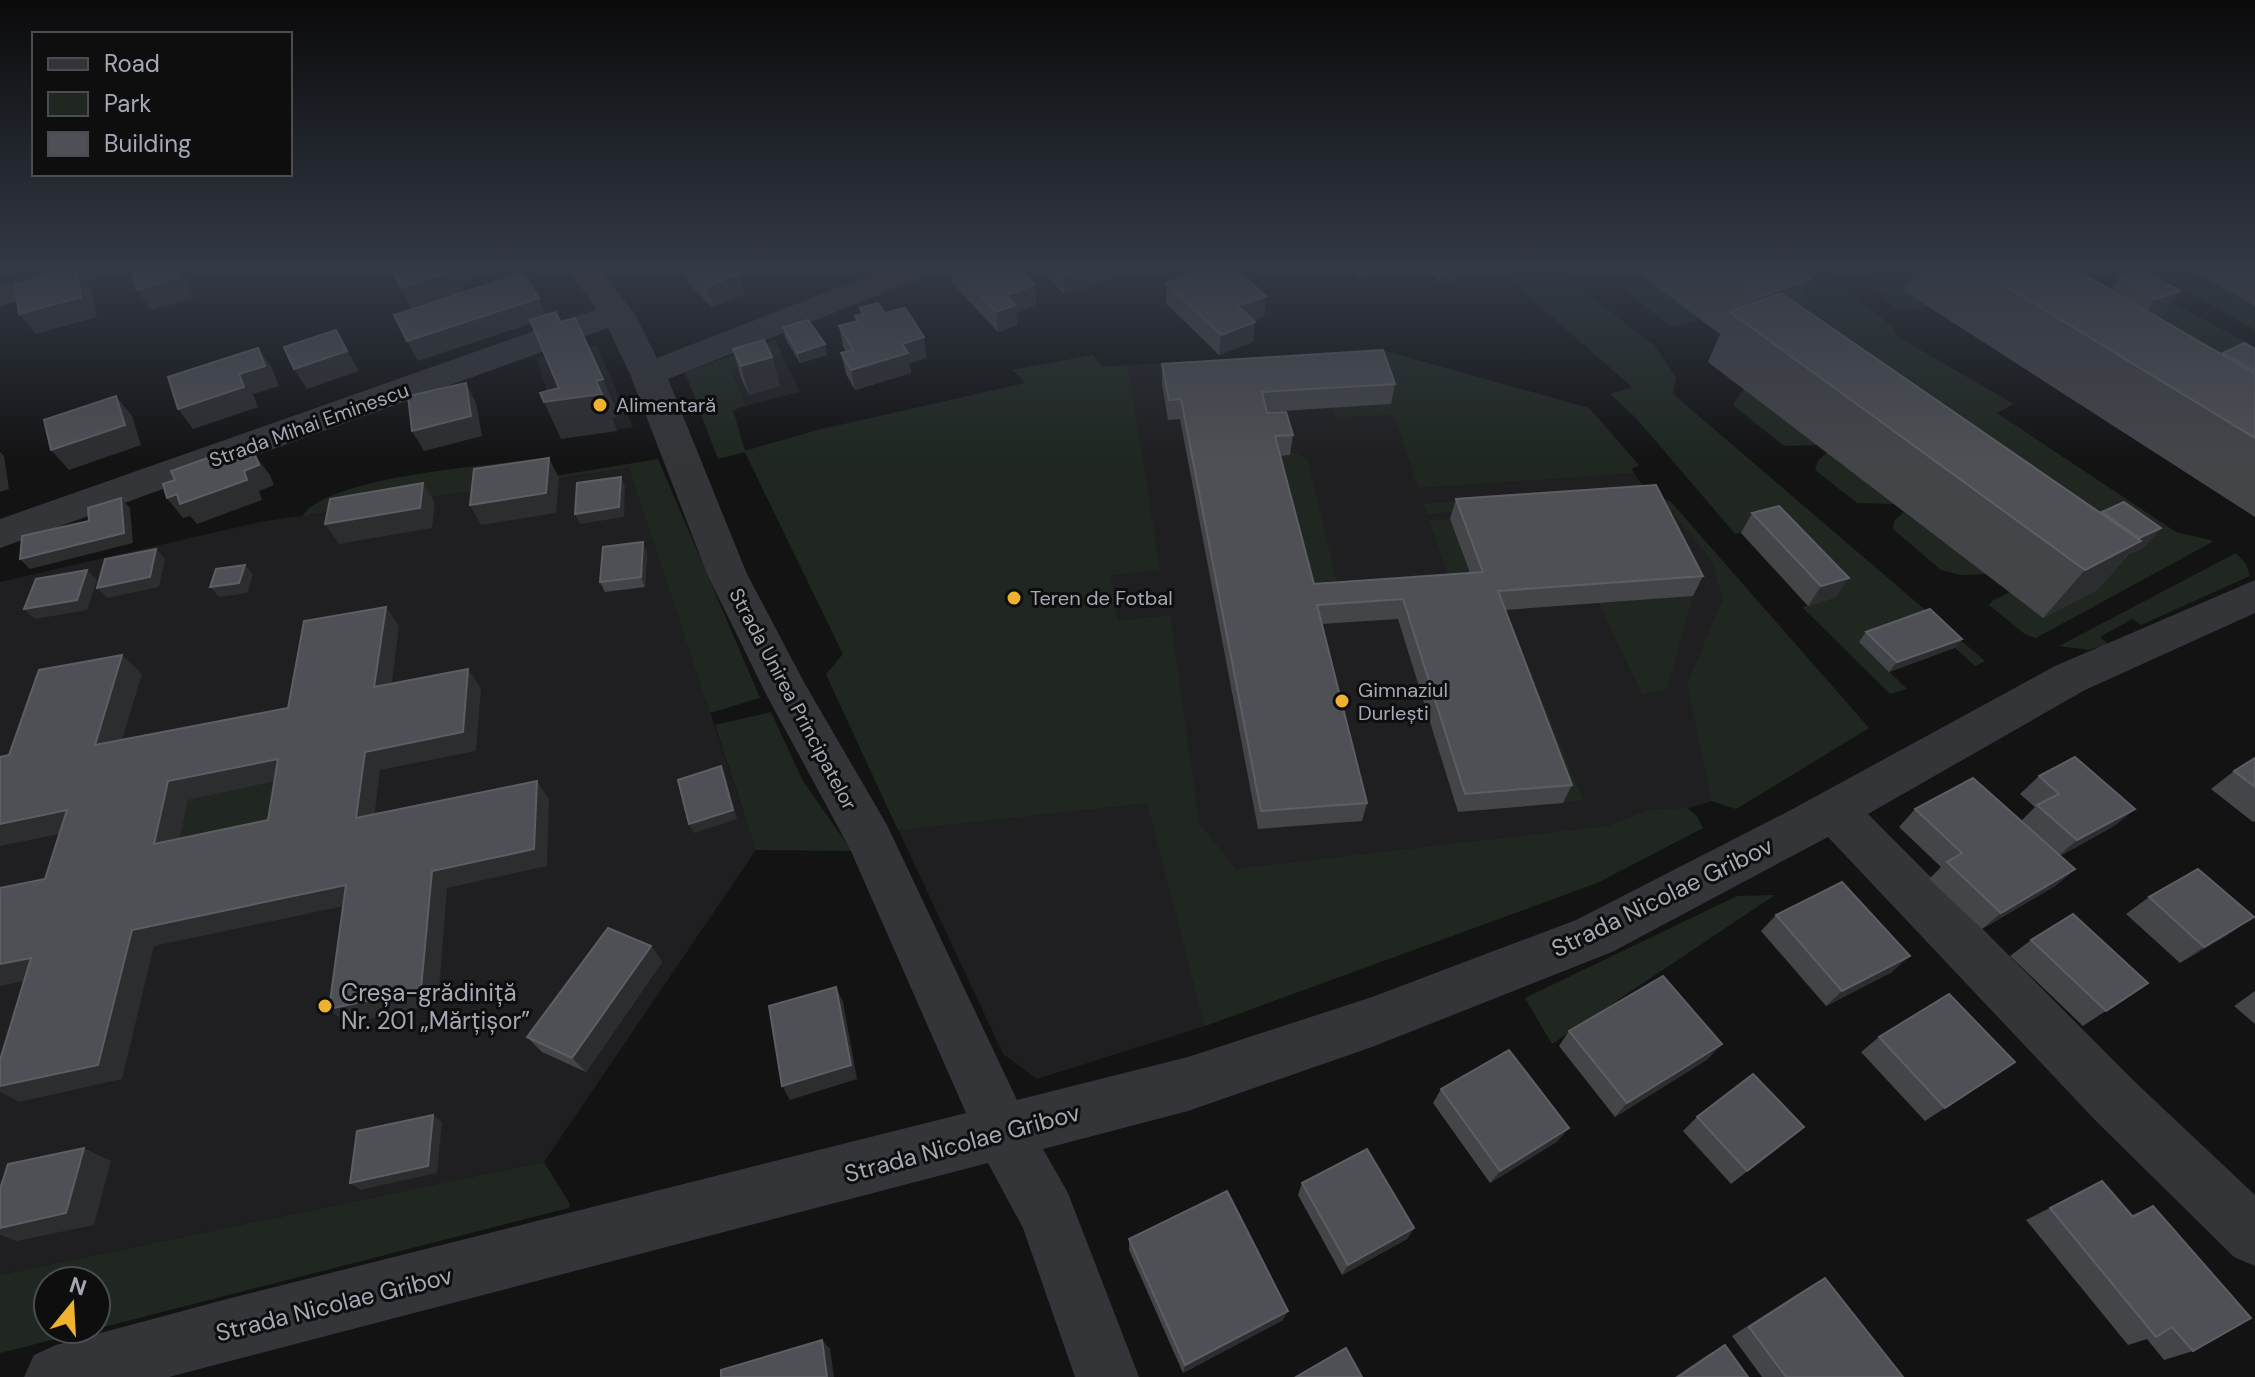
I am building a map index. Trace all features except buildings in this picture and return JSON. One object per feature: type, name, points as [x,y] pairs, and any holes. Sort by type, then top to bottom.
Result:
[{"type":"street","name":"Strada Mihai Eminescu","points":[[0,534],[566,331]]},
{"type":"street","name":"Strada Unirea Principatelor","points":[[626,331],[648,374],[727,574],[789,696],[870,840],[1003,1133],[1047,1214],[1107,1377]]},
{"type":"street","points":[[648,374],[757,331]]},
{"type":"street","name":"Strada Nicolae Gribov","points":[[56,1377],[227,1330],[1188,1084],[1372,1022],[1594,936],[1833,810],[2070,678],[2255,595]]},
{"type":"street","points":[[1833,810],[2115,1101],[2255,1236]]},
{"type":"shaded area","points":[[568,346],[597,346],[633,427],[561,439],[537,359]]},
{"type":"shaded area","name":"Gimnaziul Durlești","points":[[1378,349],[1589,408],[1639,465],[1631,469],[1647,491],[1671,502],[1869,728],[1736,809],[1712,801],[1688,808],[1703,828],[1597,883],[1205,1026],[1037,1079],[1003,1054],[826,675],[843,654],[744,451],[818,430],[1025,383],[1013,370],[1093,355],[1103,367]]},
{"type":"shaded area","points":[[782,354],[800,392],[746,406],[731,368]]},
{"type":"shaded area","name":"Creșa-grădiniță Nr. 201 „Mărțișor”","points":[[629,468],[756,850],[544,1162],[48,1265],[32,1265],[32,1268],[0,1275],[0,582],[259,522]]},
{"type":"green space","points":[[1568,331],[1636,331],[1654,345],[1676,377],[1673,394],[1985,661],[1975,666],[1923,619],[1860,643],[1907,689],[1890,694],[1802,607],[1835,597],[1768,526],[1735,534],[1636,418],[1610,394],[1632,387]]},
{"type":"green space","points":[[1765,331],[1895,331],[1898,337],[2014,404],[1997,413],[2176,532],[2214,541],[2036,638],[2026,635],[1989,605],[2010,592],[2043,617]]},
{"type":"green space","points":[[2055,331],[2226,331],[2253,346],[2215,363]]},
{"type":"green space","points":[[775,340],[782,354],[731,369],[746,406],[733,410],[745,451],[818,430],[1026,383],[1013,370],[1093,355],[1102,367],[1128,365],[1160,570],[1110,575],[1118,621],[1170,615],[1199,823],[1236,869],[1608,826],[1648,810],[1687,808],[1697,816],[1703,828],[1597,883],[1205,1026],[1147,803],[898,830],[826,674],[843,654],[745,452],[718,459],[685,372]]},
{"type":"green space","points":[[1378,349],[1589,408],[1639,465],[1632,469],[1634,473],[1418,488],[1394,415],[1336,417],[1333,407],[1379,370],[1162,384],[1159,364]]},
{"type":"green space","points":[[1744,389],[1817,445],[1784,446],[1733,405]]},
{"type":"green space","points":[[1289,450],[1307,458],[1337,583],[1448,576],[1429,520],[1450,519],[1477,592],[1310,604],[1273,456]]},
{"type":"green space","points":[[1827,452],[1894,504],[1857,503],[1815,470],[1818,461]]},
{"type":"green space","points":[[658,459],[760,698],[710,713],[629,468],[302,516],[317,503],[340,492],[435,471],[518,461],[526,462],[531,480]]},
{"type":"green space","points":[[1642,484],[1647,491],[1671,502],[1869,728],[1736,809],[1712,801],[1687,685],[1723,598],[1712,561],[1671,511],[1653,498],[1427,514],[1423,504]]},
{"type":"green space","points":[[1904,512],[1986,574],[1961,575],[1941,570],[1893,529],[1894,521]]},
{"type":"green space","points":[[2236,553],[2246,564],[2250,576],[2141,625],[2132,619],[2100,637],[2108,644],[2089,650],[2059,646]]},
{"type":"green space","points":[[1693,595],[1667,689],[1642,694],[1599,603]]},
{"type":"green space","points":[[1531,671],[1583,800],[1563,803],[1514,673]]},
{"type":"green space","points":[[771,712],[803,781],[852,851],[756,850],[715,725]]},
{"type":"green space","points":[[295,777],[286,837],[175,861],[188,800]]},
{"type":"green space","points":[[1775,895],[1552,1044],[1525,998],[1737,896]]},
{"type":"green space","points":[[544,1162],[570,1204],[569,1208],[112,1325],[112,1265],[48,1265]]},
{"type":"green space","points":[[32,1268],[32,1345],[0,1353],[0,1275]]},
{"type":"place","name":"Alimentară","points":[[600,405]]},
{"type":"place","name":"Teren de Fotbal","points":[[1014,598]]},
{"type":"place","name":"Gimnaziul Durlești","points":[[1342,701]]},
{"type":"place","name":"Creșa-grădiniță Nr. 201 „Mărțișor”","points":[[325,1006]]}]
